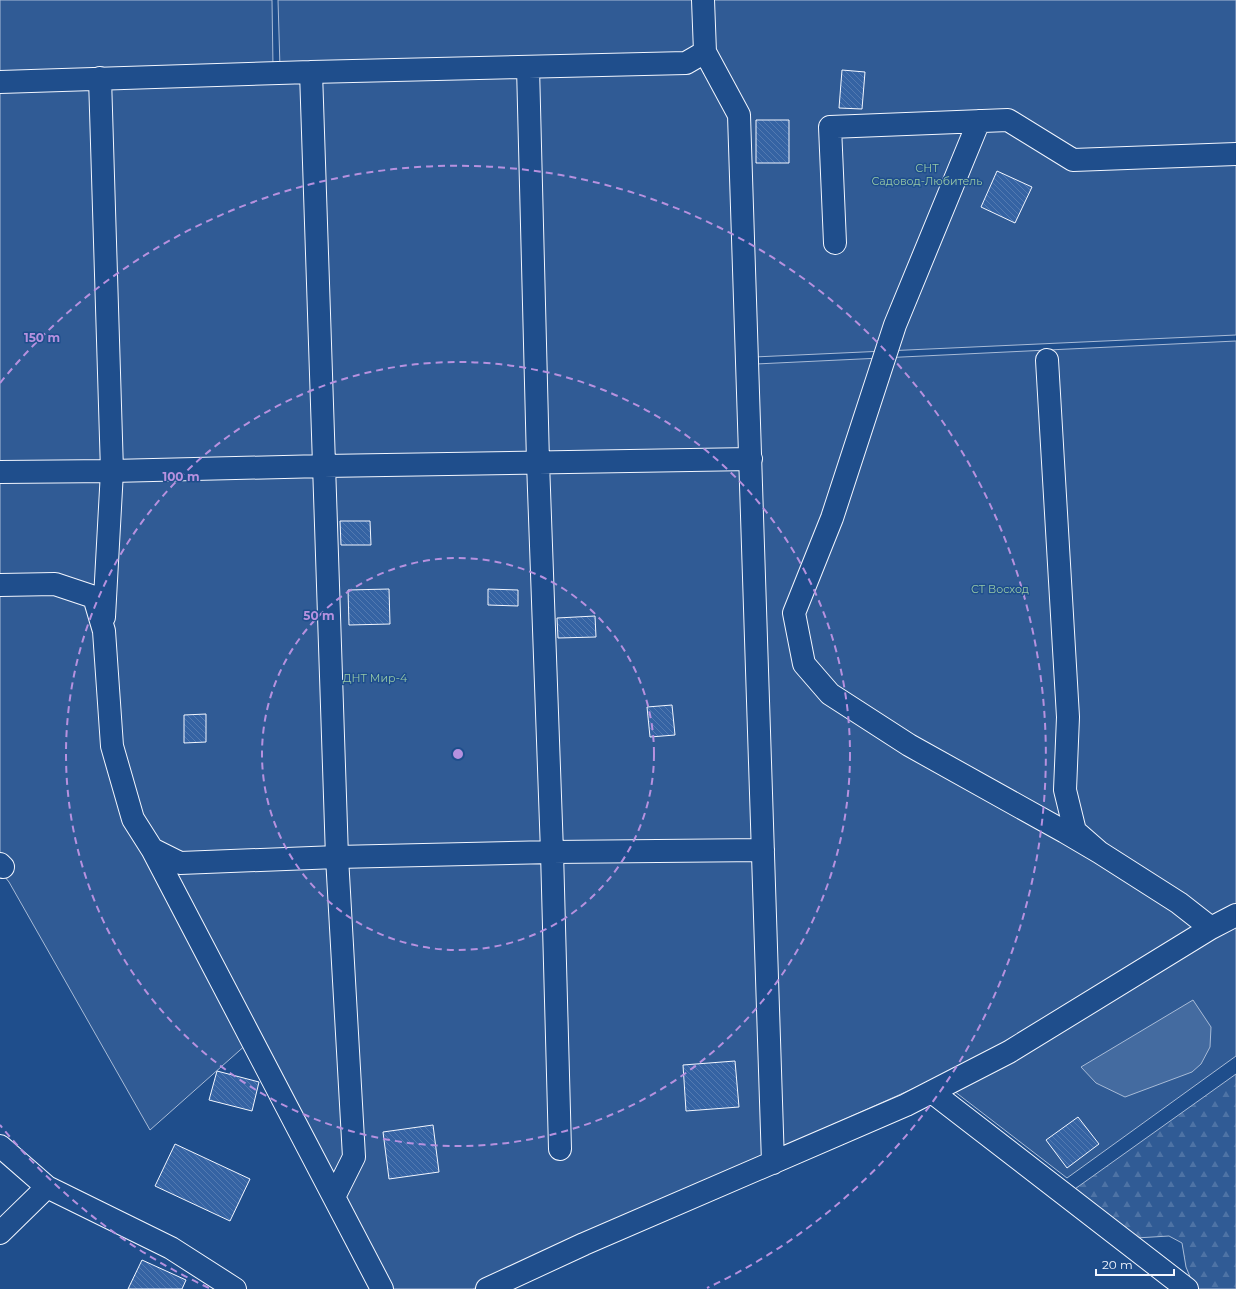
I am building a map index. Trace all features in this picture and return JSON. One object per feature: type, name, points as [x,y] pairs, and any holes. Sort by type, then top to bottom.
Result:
[{"type":"street","points":[[703,0],[705,52],[739,115],[773,1163]]},
{"type":"street","points":[[0,82],[312,72],[686,63],[705,52]]},
{"type":"street","points":[[528,67],[538,462],[552,852],[560,1149]]},
{"type":"street","points":[[312,72],[337,857],[354,1157],[334,1197]]},
{"type":"street","points":[[100,78],[112,471],[104,631],[112,746],[133,820],[152,849],[382,1289]]},
{"type":"street","points":[[835,243],[830,127],[1008,120],[1073,160],[1236,154]]},
{"type":"street","points":[[979,121],[895,325],[832,518],[794,613],[804,664],[830,694],[909,745],[1099,852],[1179,903],[1211,928]]},
{"type":"street","points":[[1047,360],[1068,717],[1065,790],[1075,831],[1099,852]]},
{"type":"street","points":[[0,472],[751,459]]},
{"type":"street","points":[[0,585],[56,584],[94,596],[104,631]]},
{"type":"street","points":[[152,849],[180,863],[337,857],[552,852],[763,850]]},
{"type":"street","points":[[487,1289],[584,1244],[906,1105],[1009,1052],[1211,928],[1236,915]]},
{"type":"street","points":[[932,1092],[1187,1289]]},
{"type":"street","points":[[0,1146],[47,1187],[170,1248],[236,1289]]},
{"type":"street","points":[[0,1233],[47,1187]]},
{"type":"shaded area","points":[[0,0],[272,0],[273,67],[0,78]]},
{"type":"shaded area","points":[[278,0],[697,0],[699,48],[684,57],[280,68]]},
{"type":"shaded area","name":"СНТ Садовод-Любитель","points":[[709,0],[1236,0],[1236,335],[754,357],[745,112],[712,48]]},
{"type":"shaded area","name":"ДНТ Мир-4","points":[[704,68],[733,117],[766,1158],[473,1289],[392,1289],[257,1035],[150,1130],[9,882],[0,871],[0,87]]},
{"type":"shaded area","name":"СТ Восход","points":[[1236,341],[1236,1056],[1067,1178],[937,1078],[780,1148],[756,364]]},
{"type":"shaded area","points":[[1193,1000],[1211,1027],[1210,1047],[1201,1064],[1192,1072],[1125,1097],[1096,1083],[1081,1067]]},
{"type":"green space","points":[[1236,1074],[1236,1289],[1195,1289],[1186,1267],[1182,1243],[1169,1236],[1136,1238],[1058,1201]]},
{"type":"building","points":[[842,70],[865,72],[862,109],[839,108]]},
{"type":"building","points":[[756,120],[789,120],[789,163],[756,163]]},
{"type":"building","points":[[997,171],[1032,187],[1015,223],[981,207]]},
{"type":"building","points":[[340,521],[370,521],[371,545],[341,545]]},
{"type":"building","points":[[389,589],[390,624],[349,625],[348,590]]},
{"type":"building","points":[[488,589],[518,590],[518,606],[488,605]]},
{"type":"building","points":[[595,616],[596,637],[558,638],[557,618]]},
{"type":"building","points":[[672,705],[675,735],[650,737],[647,707]]},
{"type":"building","points":[[206,714],[206,742],[184,743],[184,715]]},
{"type":"building","points":[[735,1061],[739,1107],[686,1111],[683,1065]]},
{"type":"building","points":[[217,1071],[259,1082],[252,1111],[209,1100]]},
{"type":"building","points":[[1078,1117],[1099,1144],[1067,1168],[1046,1140]]},
{"type":"building","points":[[433,1125],[439,1172],[389,1179],[383,1132]]},
{"type":"building","points":[[175,1144],[250,1179],[230,1221],[155,1186]]},
{"type":"building","points":[[142,1260],[186,1280],[182,1289],[128,1289]]}]
